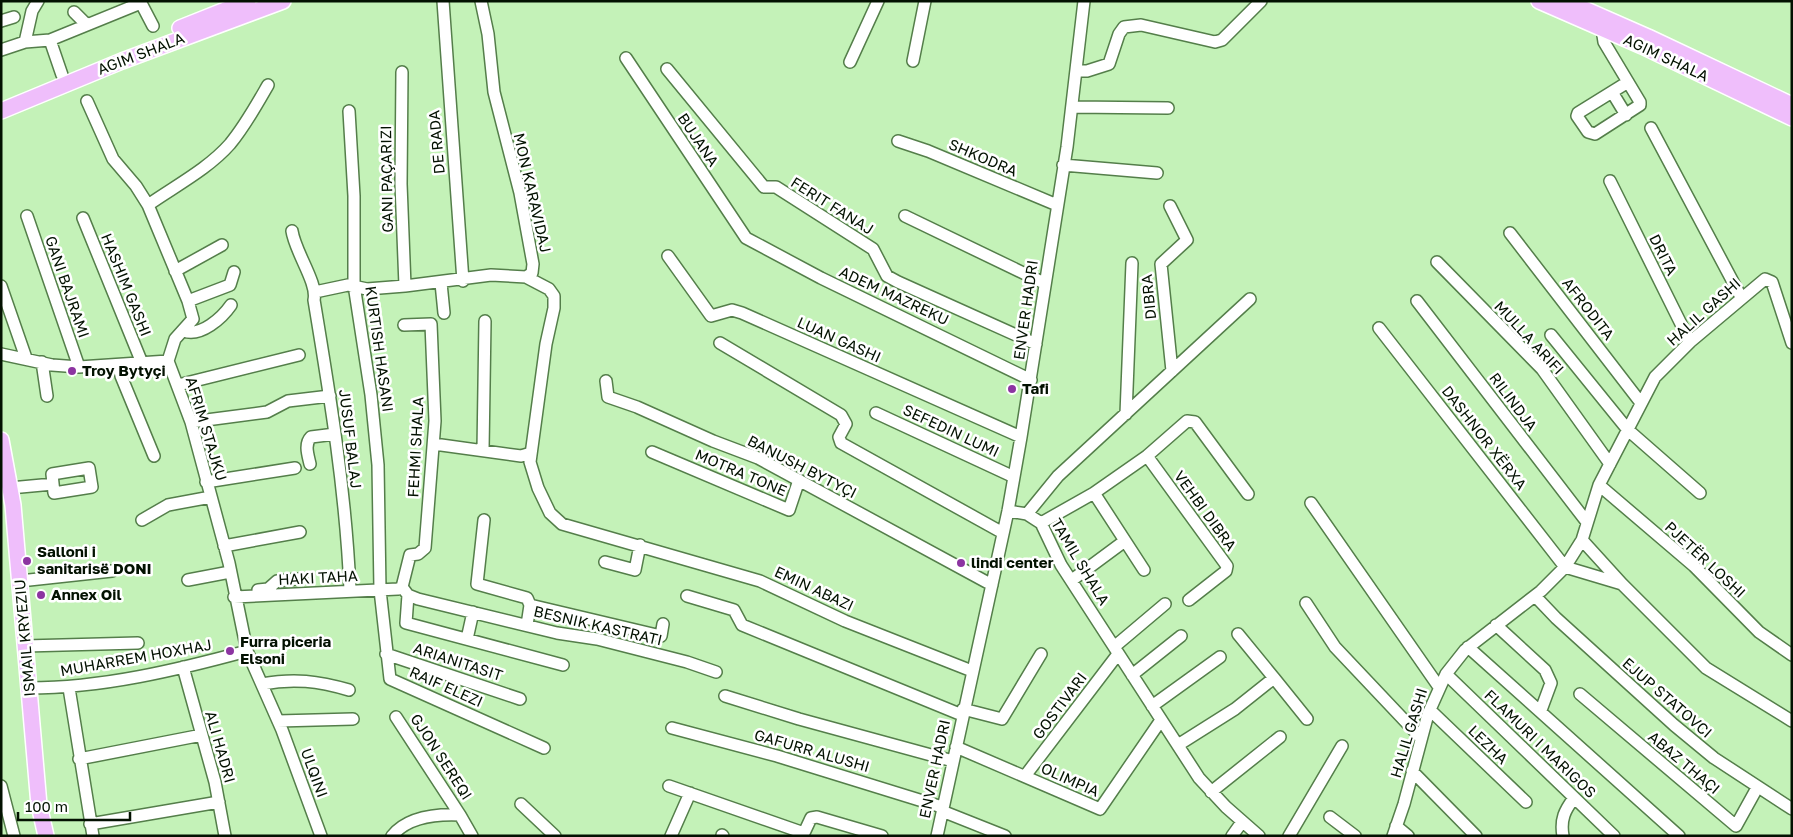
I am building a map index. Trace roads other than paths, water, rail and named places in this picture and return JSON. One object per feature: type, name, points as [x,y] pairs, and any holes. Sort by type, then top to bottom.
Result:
[{"type":"main road","name":"AGIM SHALA","points":[[1,100],[248,1]]},
{"type":"main road","name":"AGIM SHALA","points":[[1,111],[122,60],[284,1]]},
{"type":"main road","name":"AGIM SHALA","points":[[1539,1],[1792,118]]},
{"type":"main road","name":"AGIM SHALA","points":[[1566,1],[1648,37],[1792,105]]},
{"type":"main road","name":"ISMAIL KRYEZIU","points":[[1,440],[20,581],[40,805],[46,836]]},
{"type":"main road","name":"ISMAIL KRYEZIU","points":[[6,487],[5,507],[22,720],[38,836]]},
{"type":"street","points":[[25,42],[32,11],[38,1]]},
{"type":"street","name":"DE RADA","points":[[443,1],[464,280]]},
{"type":"street","name":"MON KARAVIDAJ","points":[[481,1],[488,34],[497,106],[520,193],[533,264],[532,272],[526,277]]},
{"type":"street","points":[[850,62],[878,1]]},
{"type":"street","points":[[913,61],[925,1]]},
{"type":"street","name":"ENVER HADRI","points":[[937,836],[1014,477],[1031,380],[1044,283],[1072,107],[1084,1]]},
{"type":"street","points":[[1076,71],[1095,69],[1109,64],[1119,34],[1124,26],[1141,25],[1215,42],[1222,40],[1262,1]]},
{"type":"street","points":[[1,50],[25,42],[50,40],[141,3],[153,26]]},
{"type":"street","points":[[74,12],[86,24]]},
{"type":"street","points":[[1,21],[14,17]]},
{"type":"street","points":[[1602,29],[1604,42],[1628,82],[1640,105],[1592,134],[1577,116],[1580,110],[1628,82]]},
{"type":"street","points":[[50,40],[62,75]]},
{"type":"street","name":"BUJANA","points":[[626,58],[746,238]]},
{"type":"street","name":"FERIT FANAJ","points":[[667,70],[764,187],[776,187],[873,249],[887,276],[1036,344]]},
{"type":"street","name":"GANI PAÇARIZI","points":[[402,72],[401,184],[405,286]]},
{"type":"street","points":[[148,205],[198,171],[229,146],[246,124],[268,85]]},
{"type":"street","points":[[1612,92],[1626,115]]},
{"type":"street","points":[[1,354],[79,367],[119,366],[168,361],[175,339],[193,319],[188,300],[148,205],[136,186],[113,159],[87,101]]},
{"type":"street","points":[[1072,107],[1168,108]]},
{"type":"street","name":"KURTISH HASANI","points":[[350,111],[354,205],[354,285],[371,395],[378,466],[380,590]]},
{"type":"street","points":[[1651,128],[1741,297]]},
{"type":"street","name":"SHKODRA","points":[[898,141],[928,151],[1057,205]]},
{"type":"street","points":[[1063,165],[1157,173]]},
{"type":"street","name":"DRITA","points":[[1610,181],[1690,342]]},
{"type":"street","name":"DIBRA","points":[[1170,206],[1187,240],[1161,264],[1172,371]]},
{"type":"street","name":"GANI BAJRAMI","points":[[28,216],[79,367]]},
{"type":"street","points":[[905,216],[1044,283]]},
{"type":"street","name":"HASHIM GASHI","points":[[83,218],[142,363]]},
{"type":"street","name":"JUSUF BALAJ","points":[[292,231],[300,258],[315,292],[314,300],[335,434],[347,542],[350,590]]},
{"type":"street","name":"AFRODITA","points":[[1510,233],[1642,403]]},
{"type":"street","name":"ADEM MAZREKU","points":[[746,238],[821,278],[1031,380]]},
{"type":"street","points":[[175,271],[222,245]]},
{"type":"street","name":"LUAN GASHI","points":[[668,256],[711,316],[732,310],[742,313],[1021,437]]},
{"type":"street","name":"MULLA ARIFI","points":[[1437,262],[1542,370],[1610,464]]},
{"type":"street","name":"DIBRA","points":[[1126,414],[1132,263]]},
{"type":"street","points":[[188,300],[230,285],[234,272]]},
{"type":"street","points":[[315,292],[354,285],[367,288],[441,283],[491,276],[526,277]]},
{"type":"street","name":"EMIN ABAZI","points":[[526,277],[549,289],[554,296],[531,453],[531,469],[550,513],[562,524],[760,581],[845,621],[972,671]]},
{"type":"street","name":"HALIL GASHI","points":[[1394,831],[1430,710],[1446,674],[1468,647],[1535,596],[1565,567],[1582,540],[1586,521],[1599,485],[1655,377],[1690,342],[1741,297],[1765,279],[1772,282],[1792,343]]},
{"type":"street","points":[[441,283],[444,313]]},
{"type":"street","points":[[1,286],[26,358]]},
{"type":"street","points":[[1028,514],[1058,476],[1250,299]]},
{"type":"street","name":"RILINDJA","points":[[1417,301],[1586,521]]},
{"type":"street","points":[[184,331],[189,333],[209,326],[223,316],[231,305]]},
{"type":"street","points":[[483,450],[485,321]]},
{"type":"street","name":"FEHMI SHALA","points":[[404,325],[431,324],[434,444],[425,548],[418,554],[410,555],[408,558],[405,591]]},
{"type":"street","name":"DASHNOR XËRXA","points":[[1379,328],[1565,567]]},
{"type":"street","points":[[1551,335],[1628,430],[1700,493]]},
{"type":"street","points":[[720,343],[841,414],[846,424],[840,437],[841,443],[1003,533]]},
{"type":"street","points":[[178,385],[299,355]]},
{"type":"street","name":"AFRIM STAJKU","points":[[168,361],[191,422],[224,546],[247,651]]},
{"type":"street","points":[[42,362],[47,396]]},
{"type":"street","points":[[119,366],[121,376],[154,456]]},
{"type":"street","name":"BANUSH BYTYÇI","points":[[606,381],[608,397],[637,406],[705,438],[758,458],[992,585]]},
{"type":"street","points":[[191,422],[267,412],[288,402],[330,396]]},
{"type":"street","name":"SEFEDIN LUMI","points":[[876,413],[1014,477]]},
{"type":"street","points":[[1041,524],[1094,493],[1147,456],[1187,421],[1191,420],[1195,422],[1248,494]]},
{"type":"street","points":[[310,464],[307,448],[308,440],[317,436],[335,434]]},
{"type":"street","points":[[434,444],[521,456],[531,453]]},
{"type":"street","name":"MOTRA TONE","points":[[652,452],[789,510],[799,480]]},
{"type":"street","name":"VEHBI DIBRA","points":[[1147,456],[1227,566],[1226,571],[1189,600]]},
{"type":"street","points":[[206,482],[295,468]]},
{"type":"street","points":[[6,487],[53,484]]},
{"type":"street","name":"PJETËR LOSHI","points":[[1599,485],[1694,566],[1758,632],[1792,655]]},
{"type":"street","points":[[1094,493],[1144,570]]},
{"type":"street","name":"AFRIM STAJKU","points":[[142,520],[168,505],[211,497]]},
{"type":"street","points":[[1311,503],[1439,687]]},
{"type":"street","name":"TAMIL SHALA","points":[[1008,511],[1028,514],[1041,524],[1054,552],[1199,778],[1210,792],[1259,836]]},
{"type":"street","points":[[484,520],[477,584],[525,596],[530,605],[526,626]]},
{"type":"street","points":[[224,546],[300,532]]},
{"type":"street","points":[[1582,540],[1622,584],[1706,668],[1792,721]]},
{"type":"street","points":[[1072,580],[1122,543]]},
{"type":"street","points":[[605,562],[635,570],[640,545]]},
{"type":"street","points":[[1565,567],[1622,584]]},
{"type":"street","points":[[20,581],[112,571]]},
{"type":"street","points":[[188,580],[230,572]]},
{"type":"street","points":[[253,596],[256,590],[268,589],[278,582],[298,579]]},
{"type":"street","name":"HAKI TAHA","points":[[234,597],[350,590],[405,591]]},
{"type":"street","name":"RAIF ELEZI","points":[[380,590],[390,679],[544,748]]},
{"type":"street","points":[[405,591],[406,623],[563,665]]},
{"type":"street","name":"BESNIK KASTRATI","points":[[405,591],[526,626],[597,639],[716,672]]},
{"type":"street","points":[[687,596],[734,610],[742,625],[963,712]]},
{"type":"street","name":"EJUP STATOVCI","points":[[1535,596],[1556,618],[1674,725],[1714,758],[1757,788],[1792,809]]},
{"type":"street","points":[[1306,603],[1335,647],[1421,738]]},
{"type":"street","points":[[1116,650],[1165,604]]},
{"type":"street","points":[[530,605],[661,636],[663,624]]},
{"type":"street","points":[[467,640],[473,612]]},
{"type":"street","points":[[1496,625],[1545,670],[1551,683],[1540,710]]},
{"type":"street","points":[[1238,634],[1307,718]]},
{"type":"street","points":[[1132,675],[1180,636]]},
{"type":"street","points":[[25,646],[138,643]]},
{"type":"street","points":[[1468,647],[1679,836]]},
{"type":"street","name":"GOSTIVARI","points":[[1025,776],[1116,650]]},
{"type":"street","name":"MUHARREM HOXHAJ","points":[[29,688],[69,688],[184,667],[247,651]]},
{"type":"street","name":"ULQINI","points":[[247,651],[278,720],[321,836]]},
{"type":"street","name":"ARIANITASIT","points":[[386,654],[520,699]]},
{"type":"street","name":"ENVER HADRI","points":[[963,712],[1002,719],[1041,654]]},
{"type":"street","points":[[1152,706],[1220,657]]},
{"type":"street","name":"ALI HADRI","points":[[184,667],[219,802],[225,836]]},
{"type":"street","name":"FLAMURI I MARIGOS","points":[[1446,674],[1614,836]]},
{"type":"street","points":[[1178,745],[1235,709],[1274,678]]},
{"type":"street","points":[[262,684],[298,679],[349,690]]},
{"type":"street","points":[[69,688],[92,830],[219,802]]},
{"type":"street","name":"ABAZ THAÇI","points":[[1580,694],[1734,831],[1757,788]]},
{"type":"street","points":[[725,696],[953,761]]},
{"type":"street","name":"LEZHA","points":[[1430,710],[1526,802]]},
{"type":"street","name":"GJON SEREQI","points":[[396,717],[460,814],[472,836]]},
{"type":"street","points":[[278,720],[353,719]]},
{"type":"street","name":"OLIMPIA","points":[[956,747],[1100,809],[1161,720]]},
{"type":"street","name":"GAFURR ALUSHI","points":[[672,728],[777,756],[942,809],[1005,836]]},
{"type":"street","points":[[79,759],[202,735]]},
{"type":"street","points":[[1210,792],[1280,737]]},
{"type":"street","points":[[1289,836],[1342,746]]},
{"type":"street","points":[[1412,772],[1476,836]]},
{"type":"street","points":[[669,786],[804,833],[811,818],[817,817],[882,836]]},
{"type":"street","points":[[1,788],[14,836]]},
{"type":"street","points":[[671,836],[690,793]]},
{"type":"street","points":[[1563,836],[1561,826],[1564,811],[1574,798]]},
{"type":"street","points":[[521,804],[555,836]]},
{"type":"street","name":"GJON SEREQI","points":[[392,836],[403,826],[431,816],[460,814]]},
{"type":"street","points":[[1330,817],[1355,836]]},
{"type":"street","points":[[1232,836],[1242,822]]},
{"type":"street","points":[[1394,831],[1408,836]]},
{"type":"place","name":"Troy Bytyçi","points":[[72,371]]},
{"type":"place","name":"Tafi","points":[[1012,389]]},
{"type":"place","name":"Salloni i sanitarisë DONI","points":[[27,561]]},
{"type":"place","name":"lindi center","points":[[961,563]]},
{"type":"place","name":"Annex Oil","points":[[41,595]]},
{"type":"place","name":"Furra piceria Elsoni","points":[[230,651]]}]
